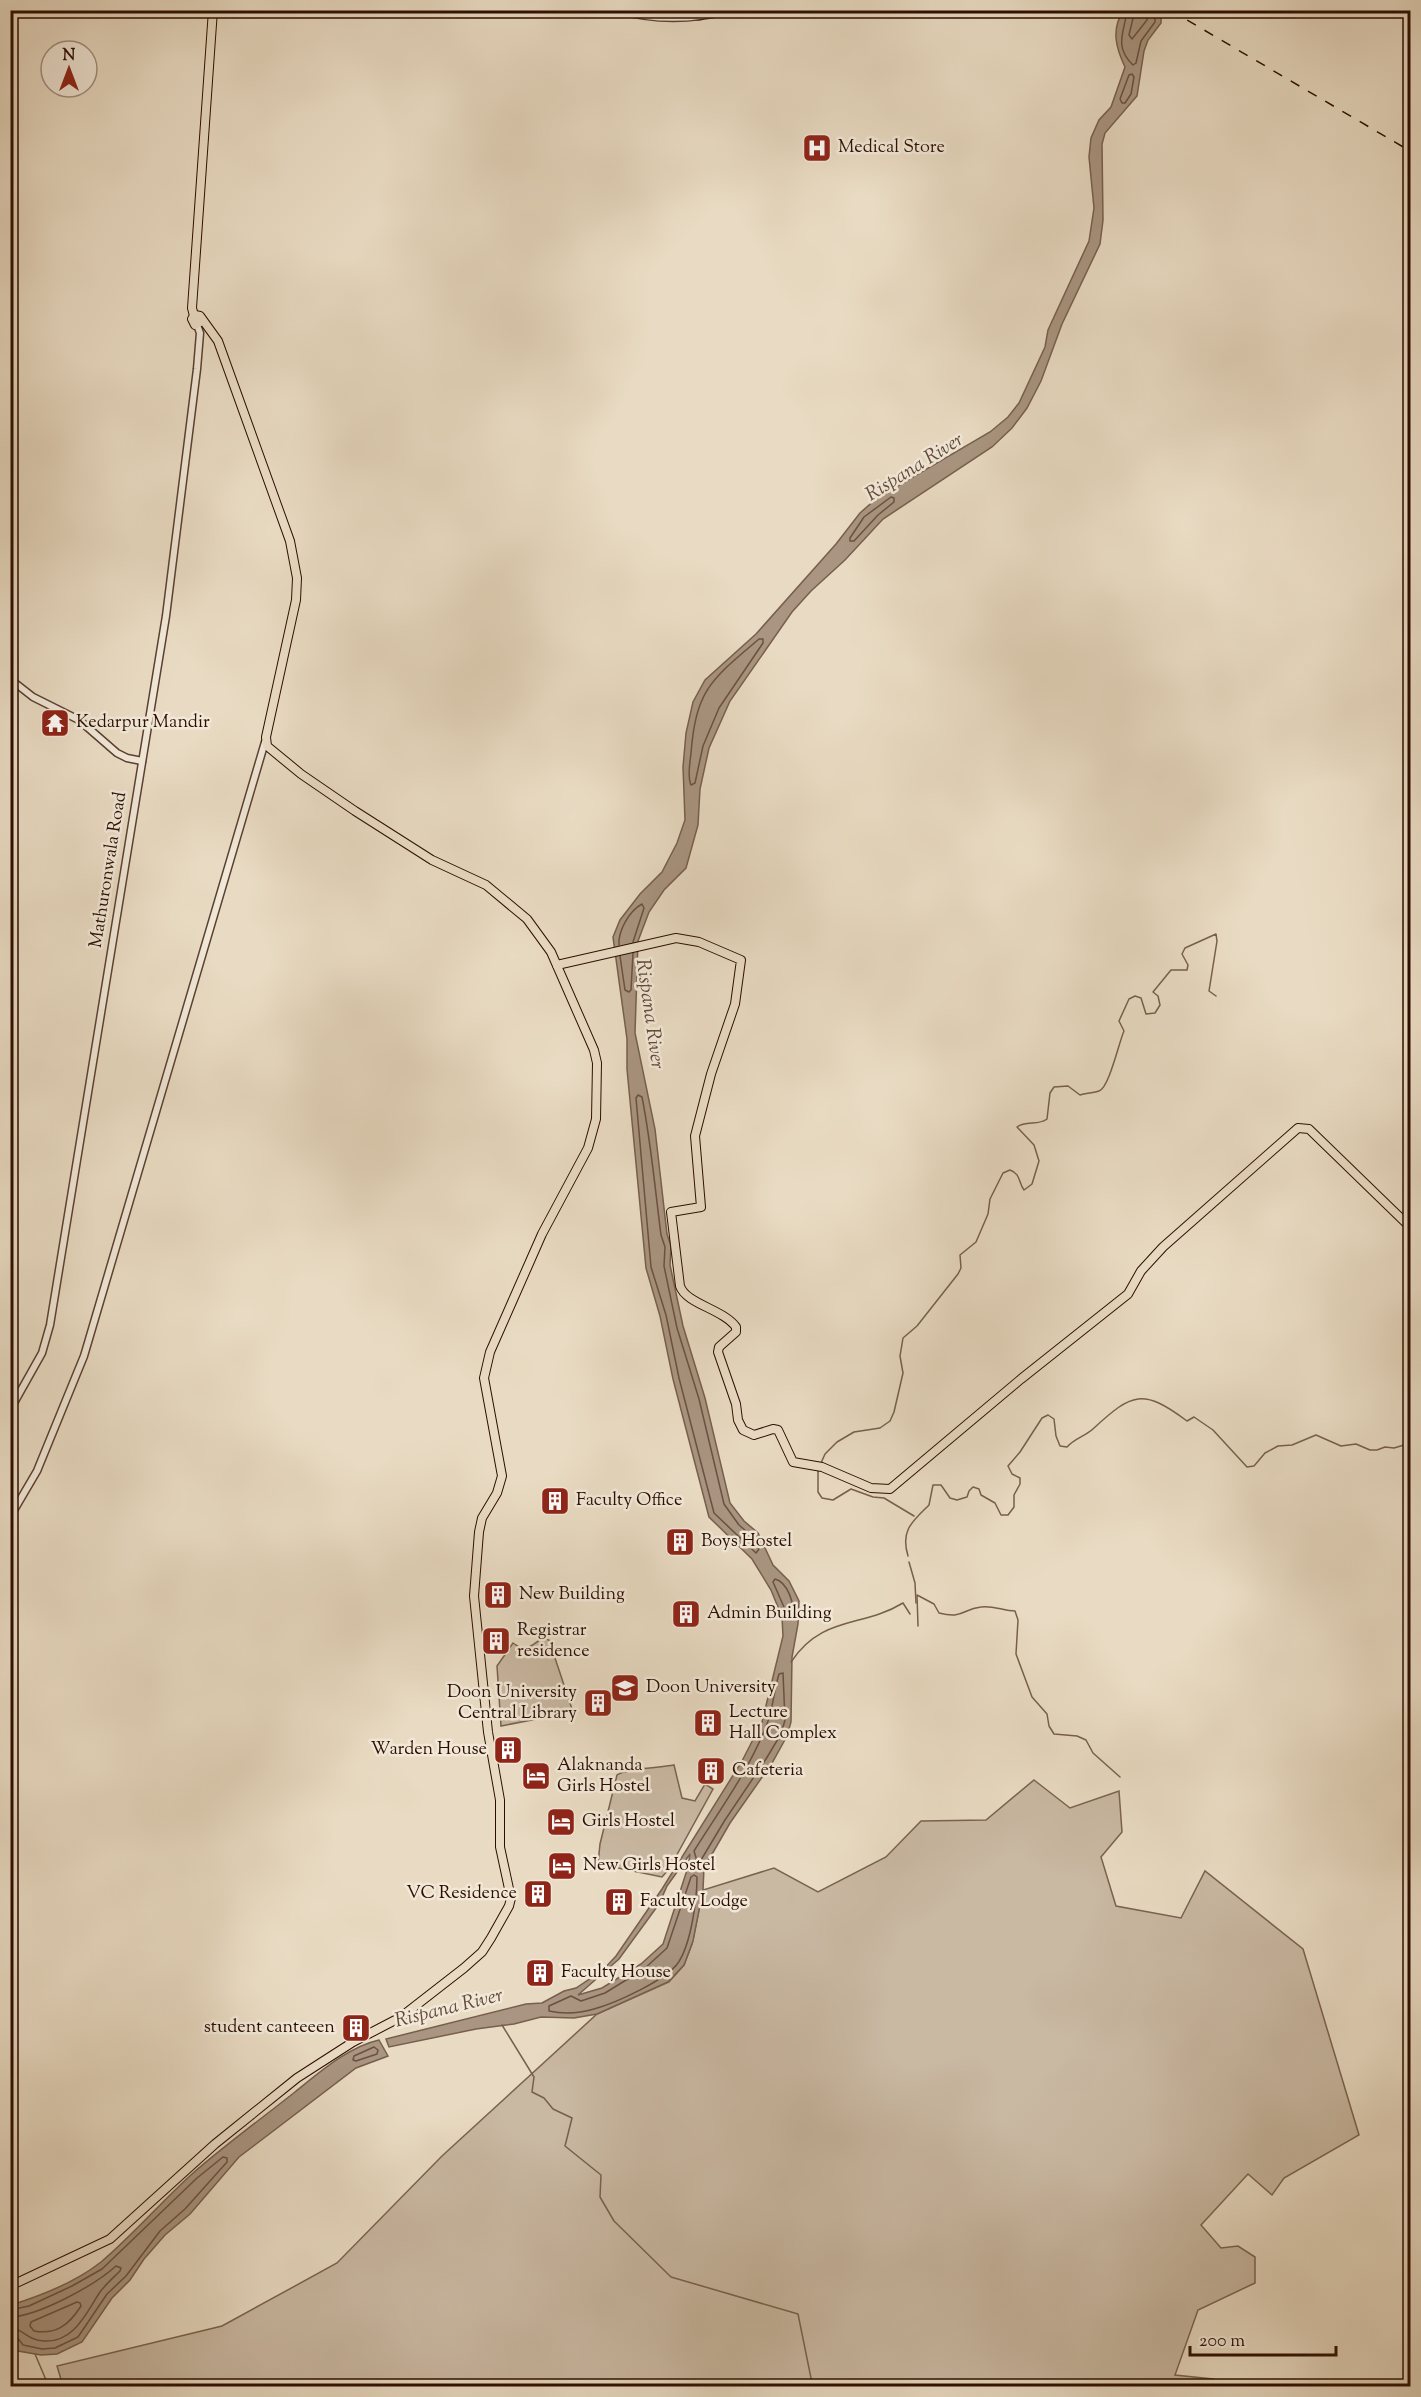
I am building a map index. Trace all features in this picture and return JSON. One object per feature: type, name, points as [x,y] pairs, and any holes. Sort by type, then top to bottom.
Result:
[{"type":"highway","points":[[637,10],[699,15],[714,10]]},
{"type":"main road","points":[[10,2286],[110,2239],[215,2144],[297,2078],[352,2042],[401,2017],[464,1968],[482,1952],[509,1906],[509,1888],[500,1847],[500,1800],[488,1732],[474,1579],[482,1518],[497,1493],[502,1476],[485,1384],[486,1366],[542,1234],[588,1148],[596,1119],[598,1078],[594,1050],[551,952],[527,919],[490,888],[432,860],[301,774],[269,748],[266,742],[294,616],[297,588],[296,564],[290,541],[221,348],[213,332],[197,320],[192,308],[213,10]]},
{"type":"main road","points":[[557,965],[670,938],[699,942],[742,962],[732,1014],[709,1082],[695,1136],[701,1207],[672,1211],[680,1286],[682,1293],[719,1312],[736,1327],[736,1332],[719,1347],[718,1352],[743,1430],[754,1434],[773,1429],[778,1430],[794,1463],[822,1467],[871,1488],[890,1490],[1051,1354],[1128,1294],[1141,1271],[1162,1247],[1298,1128],[1309,1129],[1410,1227]]},
{"type":"street","points":[[618,10],[647,18],[688,19],[731,10]]},
{"type":"street","name":"Mathuronwala Road","points":[[10,1410],[42,1353],[50,1326],[175,553],[197,369],[200,333],[197,320]]},
{"type":"street","points":[[10,680],[33,697],[74,716],[117,753],[127,758],[142,760]]},
{"type":"street","points":[[10,1517],[40,1464],[84,1356],[266,742]]},
{"type":"shaded area","points":[[542,1638],[549,1640],[573,1712],[501,1726],[497,1666],[513,1643],[525,1648]]},
{"type":"shaded area","points":[[674,1765],[682,1798],[695,1801],[705,1784],[713,1789],[669,1869],[662,1877],[598,1864],[600,1844],[617,1775],[635,1770]]},
{"type":"shaded area","points":[[1034,1780],[1070,1808],[1119,1791],[1122,1832],[1101,1857],[1116,1906],[1181,1918],[1205,1871],[1303,1949],[1359,2135],[1284,2178],[1272,2195],[1248,2174],[1201,2225],[1221,2248],[1238,2246],[1255,2257],[1255,2283],[1198,2310],[1175,2375],[1213,2379],[1218,2386],[63,2386],[57,2366],[222,2326],[337,2263],[442,2156],[597,2014],[669,1982],[684,1965],[692,1944],[703,1890],[774,1868],[818,1892],[886,1857],[921,1821],[986,1820]]},
{"type":"water","points":[[1123,11],[1161,11],[1161,23],[1148,40],[1144,51],[1137,96],[1105,133],[1102,144],[1103,220],[1100,244],[1062,324],[1041,381],[1027,408],[1012,428],[992,447],[883,519],[792,612],[730,701],[709,748],[700,789],[698,825],[686,868],[664,890],[649,912],[638,941],[635,1033],[655,1129],[667,1234],[671,1246],[670,1265],[683,1326],[705,1398],[730,1503],[744,1521],[758,1533],[773,1565],[789,1581],[799,1601],[798,1624],[792,1657],[791,1722],[787,1736],[772,1763],[730,1823],[704,1868],[703,1890],[693,1941],[684,1965],[668,1982],[597,2014],[574,2018],[541,2017],[389,2047],[386,2039],[526,2004],[542,2003],[564,1991],[576,1988],[603,1970],[616,1956],[662,1889],[742,1761],[762,1722],[783,1636],[782,1617],[771,1590],[752,1559],[709,1517],[673,1379],[660,1316],[646,1268],[627,1069],[627,1039],[613,937],[620,920],[640,894],[662,872],[677,843],[685,820],[683,767],[686,733],[693,702],[705,680],[756,634],[836,544],[860,513],[877,498],[990,432],[1008,417],[1019,403],[1045,347],[1048,330],[1089,241],[1094,208],[1089,157],[1091,138],[1099,120],[1111,107],[1125,67],[1116,39],[1119,18]],"holes":[[[690,1854],[688,1867],[663,1944],[641,1964],[602,1988],[578,1995],[619,1959],[659,1904],[667,1886]]]},
{"type":"water","points":[[379,2040],[388,2056],[356,2068],[239,2157],[190,2214],[165,2235],[144,2259],[130,2280],[112,2298],[82,2342],[57,2354],[41,2355],[18,2351],[14,2342],[11,2341],[11,2305],[57,2288],[101,2262],[192,2174],[230,2142],[335,2061],[356,2048]]},
{"type":"waterway","points":[[821,1463],[825,1454],[837,1442],[854,1432],[880,1428],[890,1421],[903,1373],[900,1356],[903,1338],[917,1326],[958,1274],[961,1268],[960,1255],[976,1242],[988,1214],[990,1199],[1003,1173],[1010,1170],[1014,1172],[1024,1190],[1032,1184],[1039,1161],[1034,1145],[1017,1127],[1047,1119],[1050,1093],[1054,1087],[1068,1086],[1080,1095],[1097,1092],[1103,1088],[1124,1031],[1119,1021],[1129,999],[1135,996],[1141,998],[1146,1014],[1155,1013],[1160,1005],[1158,996],[1153,992],[1171,970],[1187,970],[1188,965],[1182,954],[1185,948],[1216,934],[1217,941],[1209,991],[1216,996]]},
{"type":"waterway","points":[[908,1556],[907,1533],[913,1521],[929,1505],[933,1485],[941,1485],[950,1498],[957,1500],[967,1497],[973,1487],[979,1489],[981,1495],[995,1503],[1001,1515],[1008,1515],[1014,1507],[1014,1495],[1020,1484],[1020,1478],[1012,1474],[1008,1466],[1042,1418],[1048,1415],[1054,1419],[1060,1446],[1067,1447],[1091,1431],[1118,1408],[1138,1399],[1148,1399],[1172,1410],[1187,1421],[1194,1417],[1213,1430],[1247,1467],[1254,1466],[1265,1453],[1278,1446],[1292,1445],[1316,1435],[1341,1446],[1356,1444],[1370,1450],[1404,1445],[1410,1448]]},
{"type":"waterway","points":[[818,1471],[818,1492],[822,1498],[833,1500],[851,1489],[873,1497],[884,1498],[914,1516]]},
{"type":"waterway","points":[[909,1562],[915,1583],[916,1603]]},
{"type":"waterway","points":[[918,1626],[917,1595],[934,1604],[939,1613],[947,1615],[985,1607],[1015,1611],[1018,1620],[1016,1654],[1032,1697],[1047,1714],[1049,1726],[1054,1734],[1077,1736],[1086,1740],[1093,1753],[1120,1777]]},
{"type":"waterway","points":[[791,1662],[803,1647],[829,1629],[888,1611],[903,1603],[910,1614]]},
{"type":"waterway","points":[[502,2025],[534,2077],[532,2092],[544,2098],[553,2109],[572,2118],[565,2146],[601,2175],[600,2197],[614,2221],[671,2277],[798,2314],[812,2383],[821,2386]]},
{"type":"waterway","points":[[35,2354],[46,2380],[46,2386]]},
{"type":"railway","points":[[1170,10],[1410,151]]},
{"type":"place","name":"Medical Store","points":[[817,148]]},
{"type":"place","name":"Kedarpur Mandir","points":[[55,723]]},
{"type":"place","name":"Faculty Office","points":[[555,1501]]},
{"type":"place","name":"Boys Hostel","points":[[680,1542]]},
{"type":"place","name":"New Building","points":[[498,1595]]},
{"type":"place","name":"Admin Building","points":[[686,1614]]},
{"type":"place","name":"Registrar residence","points":[[496,1641]]},
{"type":"place","name":"Doon University","points":[[625,1688]]},
{"type":"place","name":"Doon University Central Library","points":[[598,1703]]},
{"type":"place","name":"Lecture Hall Complex","points":[[708,1723]]},
{"type":"place","name":"Warden House","points":[[508,1750]]},
{"type":"place","name":"Cafeteria","points":[[711,1771]]},
{"type":"place","name":"Alaknanda Girls Hostel","points":[[536,1776]]},
{"type":"place","name":"Girls Hostel","points":[[561,1822]]},
{"type":"place","name":"New Girls Hostel","points":[[562,1866]]},
{"type":"place","name":"VC Residence","points":[[538,1894]]},
{"type":"place","name":"Faculty Lodge","points":[[619,1902]]},
{"type":"place","name":"Faculty House","points":[[540,1973]]},
{"type":"place","name":"student canteeen","points":[[356,2028]]},
{"type":"water label","name":"Rispana River","points":[[915,468]]},
{"type":"water label","name":"Rispana River","points":[[649,1014]]},
{"type":"water label","name":"Rispana River","points":[[449,2009]]}]
